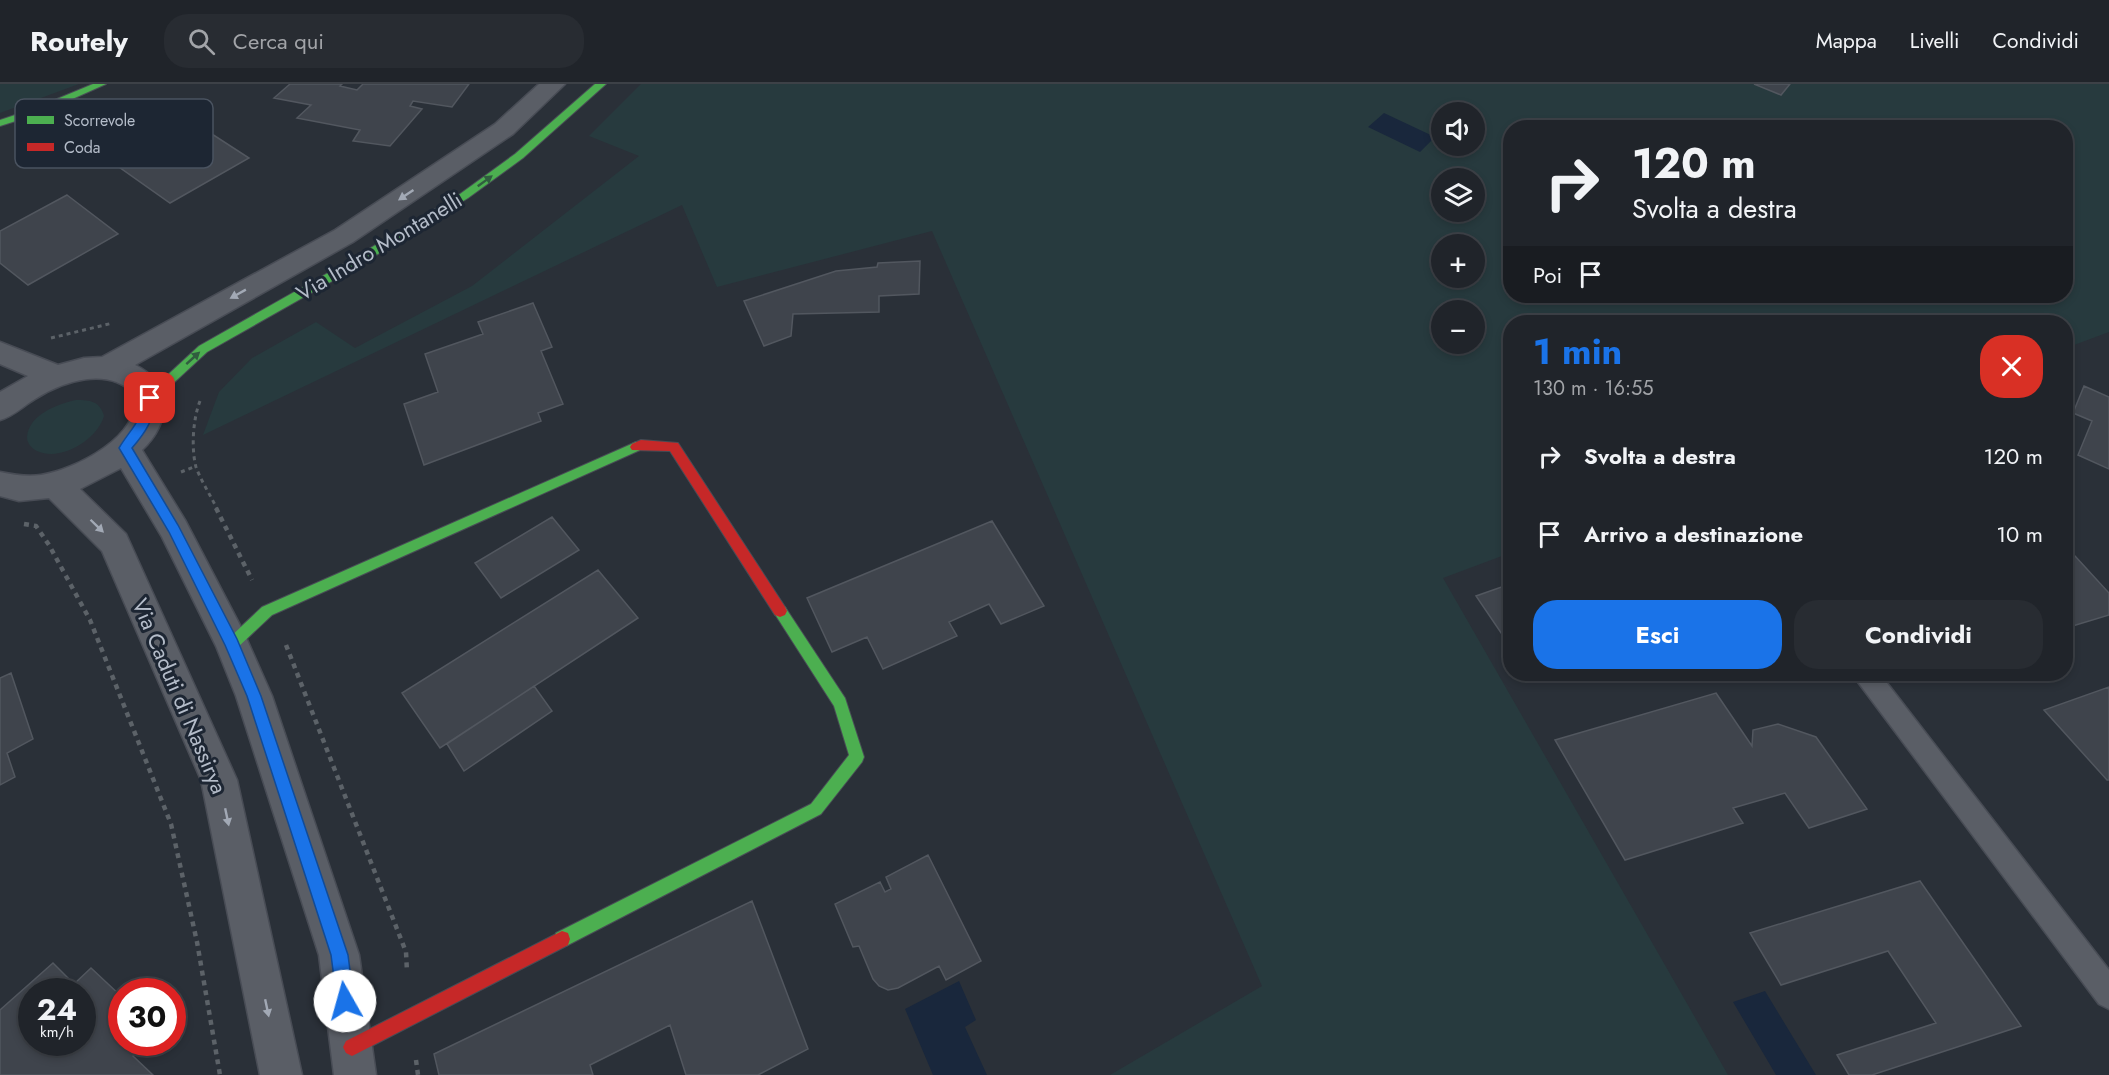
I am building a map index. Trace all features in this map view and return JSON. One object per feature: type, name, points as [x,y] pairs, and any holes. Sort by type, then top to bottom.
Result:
[{"type":"street","points":[[65,99],[101,84]]},
{"type":"street","name":"Via Indro Montanelli","points":[[106,368],[344,236],[504,129],[553,84]]},
{"type":"street","name":"Via Indro Montanelli","points":[[150,398],[203,349],[353,264],[464,196],[519,156],[602,84]]},
{"type":"street","points":[[0,123],[15,118]]},
{"type":"street","points":[[0,352],[56,376]]},
{"type":"street","points":[[0,484],[28,489],[56,485],[98,468],[126,448],[140,431],[148,414],[150,398],[143,383],[128,372],[106,368],[82,369],[36,384],[1,405]]},
{"type":"street","points":[[126,448],[174,529],[232,644],[254,696],[339,955],[353,1061],[410,1018],[816,809],[857,757],[840,703],[674,446],[641,445],[267,611],[232,644]]},
{"type":"street","name":"Via Caduti di Nassirya","points":[[56,485],[115,543],[219,780],[281,1075]]},
{"type":"lane","points":[[1862,681],[1883,697]]},
{"type":"lane","points":[[1870,681],[2109,994]]},
{"type":"path","points":[[204,391],[197,409],[194,443],[196,466],[267,611],[280,629],[406,952],[410,1018],[418,1075]]},
{"type":"path","points":[[18,523],[36,526],[49,544],[90,620],[171,824],[197,942],[219,1075]]},
{"type":"green space","points":[[0,84],[79,84],[38,99],[15,99],[15,107],[0,113]]},
{"type":"green space","points":[[641,84],[2109,84],[2109,332],[2073,345],[2073,315],[1503,315],[1503,556],[1443,578],[1728,1075],[1110,1075],[1262,986],[932,231],[717,287],[682,205],[203,435],[219,392],[252,358],[316,322],[355,348],[472,286],[639,156],[589,136]]},
{"type":"green space","points":[[76,400],[94,402],[100,407],[104,416],[94,433],[77,447],[57,454],[46,454],[31,447],[27,437],[33,422],[53,407]]},
{"type":"water","points":[[1384,113],[1431,135],[1431,141],[1420,152],[1368,127]]},
{"type":"water","points":[[959,981],[976,1020],[965,1027],[987,1075],[933,1075],[905,1009]]},
{"type":"water","points":[[1765,991],[1816,1075],[1776,1075],[1733,1002]]},
{"type":"building","points":[[290,84],[342,84],[340,86],[357,90],[363,84],[469,84],[452,107],[413,101],[410,106],[422,109],[390,146],[353,141],[360,130],[297,118],[311,105],[274,98]]},
{"type":"building","points":[[1754,84],[1790,84],[1781,95]]},
{"type":"building","points":[[213,135],[249,158],[170,203],[120,168],[213,168]]},
{"type":"building","points":[[67,195],[118,234],[28,285],[0,263],[0,231]]},
{"type":"building","points":[[920,261],[919,294],[879,296],[879,312],[793,314],[791,336],[764,346],[744,301],[836,271],[877,267],[878,263]]},
{"type":"building","points":[[533,303],[552,347],[541,351],[563,404],[538,413],[541,421],[424,465],[404,404],[438,392],[425,354],[483,334],[478,322]]},
{"type":"building","points":[[2084,386],[2109,397],[2109,469],[2078,455],[2092,421],[2073,413]]},
{"type":"building","points":[[552,517],[579,550],[501,598],[475,563]]},
{"type":"building","points":[[992,521],[1044,606],[1001,624],[989,604],[949,622],[957,636],[883,669],[867,637],[832,652],[807,598]]},
{"type":"building","points":[[2075,556],[2109,593],[2109,615],[2073,626],[2073,557]]},
{"type":"building","points":[[598,570],[638,618],[440,748],[402,693]]},
{"type":"building","points":[[1503,586],[1503,636],[1476,596]]},
{"type":"building","points":[[11,673],[33,739],[7,753],[15,777],[0,785],[0,678]]},
{"type":"building","points":[[534,686],[552,711],[464,771],[447,744]]},
{"type":"building","points":[[2109,687],[2109,780],[2107,780],[2044,710]]},
{"type":"building","points":[[1716,693],[1752,746],[1753,730],[1778,724],[1816,737],[1867,809],[1809,828],[1785,793],[1733,808],[1743,823],[1625,860],[1555,740]]},
{"type":"building","points":[[928,855],[981,961],[946,980],[939,966],[898,988],[888,990],[879,986],[873,979],[859,946],[853,947],[835,904],[880,882],[885,892],[891,889],[886,877]]},
{"type":"building","points":[[1920,881],[2021,1026],[1872,1075],[1849,1075],[1837,1055],[1936,1023],[1888,951],[1781,985],[1750,933]]},
{"type":"building","points":[[752,901],[808,1049],[758,1075],[686,1075],[670,1025],[590,1065],[593,1075],[439,1075],[434,1054]]},
{"type":"building","points":[[53,963],[68,978],[36,978]]},
{"type":"building","points":[[91,968],[108,984],[108,1056],[133,1056],[153,1075],[0,1075],[0,1010],[18,994],[18,1056],[96,1056],[96,978],[80,978]]},
{"type":"traffic: fast","points":[[65,99],[101,84]]},
{"type":"traffic: fast","points":[[150,398],[203,349],[353,264],[464,196],[519,156],[601,84]]},
{"type":"traffic: fast","points":[[0,123],[15,118]]},
{"type":"traffic: fast","points":[[232,644],[267,611],[636,447]]},
{"type":"traffic: fast","points":[[562,939],[816,809],[857,757],[840,703],[780,611]]},
{"type":"traffic: jam","points":[[636,447],[641,445],[674,446],[780,611]]},
{"type":"traffic: jam","points":[[352,1047],[562,939]]},
{"type":"route","points":[[150,398],[148,414],[140,431],[126,448],[174,529],[232,644],[254,696],[339,955],[345,1001]]}]
